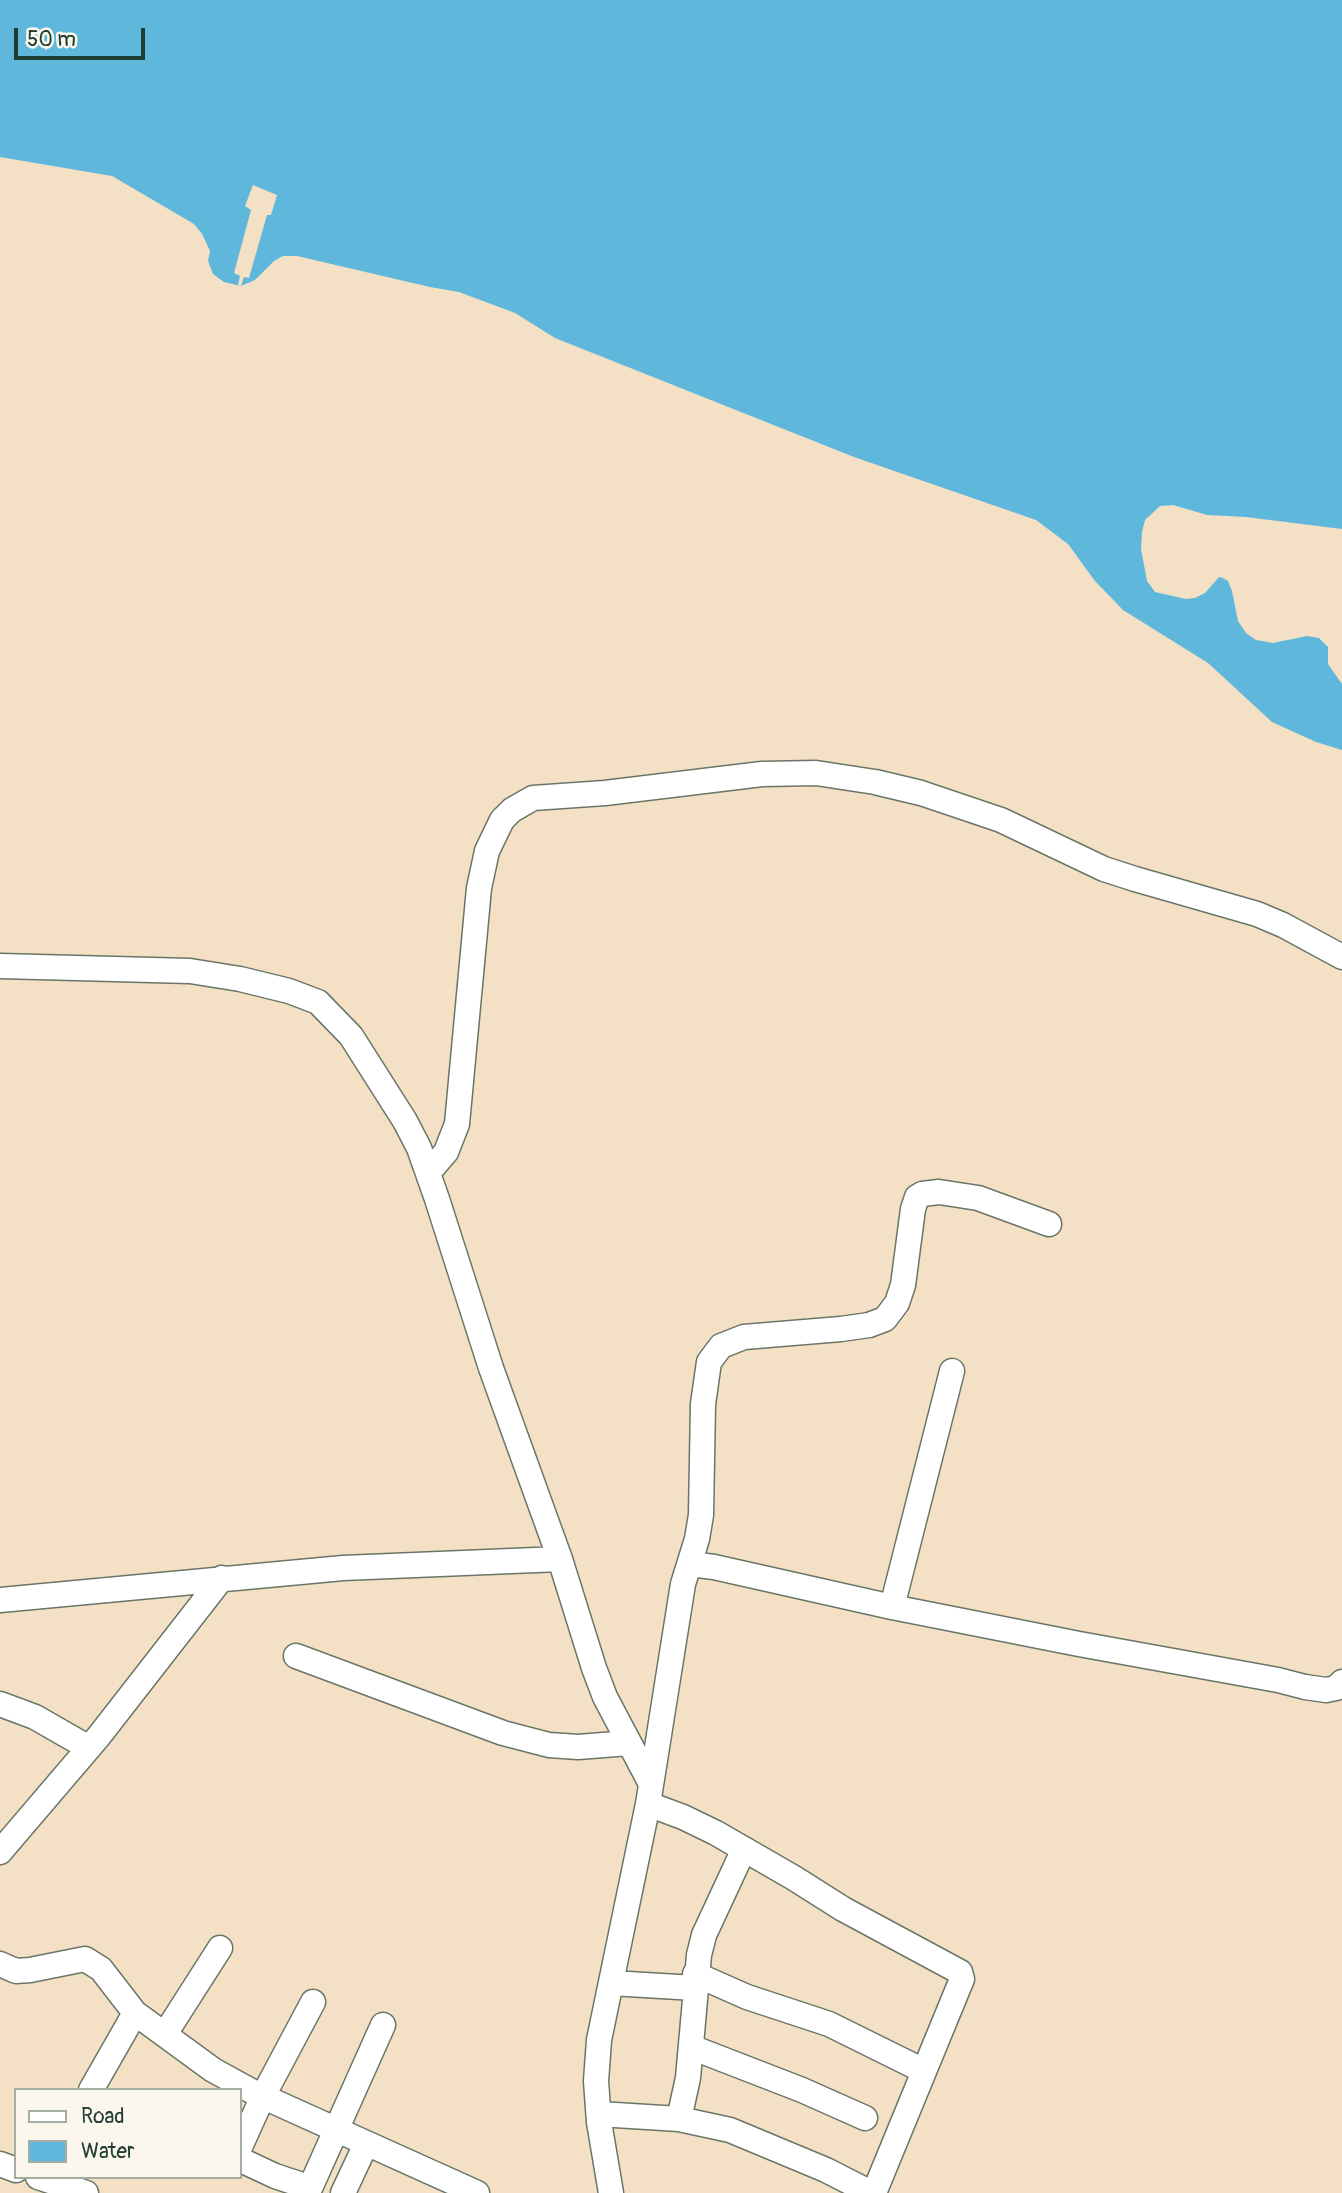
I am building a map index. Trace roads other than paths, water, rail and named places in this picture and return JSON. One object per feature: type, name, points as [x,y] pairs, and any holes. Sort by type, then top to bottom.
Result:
[{"type":"street","points":[[428,1173],[446,1152],[457,1124],[479,888],[486,850],[502,820],[512,810],[533,798],[624,791],[762,774],[816,773],[875,782],[921,793],[1001,820],[1135,880],[1257,915],[1283,925],[1342,957]]},
{"type":"street","points":[[0,966],[190,971],[289,991],[318,1002],[351,1036],[405,1121],[428,1173],[491,1368],[560,1559],[597,1678],[650,1794],[683,1817],[744,1849],[843,1909],[960,1972],[962,1979],[872,2193],[826,2170],[730,2130],[679,2119],[599,2114]]},
{"type":"street","points":[[611,2193],[596,2081],[599,2040],[650,1794],[683,1584],[701,1516],[701,1445],[709,1362],[721,1346],[744,1337],[841,1329],[869,1325],[885,1319],[897,1303],[903,1285],[914,1209],[917,1197],[922,1194],[939,1192],[978,1198],[1049,1224]]},
{"type":"street","points":[[892,1607],[952,1371]]},
{"type":"street","points":[[4,1605],[222,1578],[344,1568],[560,1559]]},
{"type":"street","points":[[690,1564],[892,1607],[1305,1687],[1326,1690],[1336,1688],[1342,1682]]},
{"type":"street","points":[[0,1852],[89,1748],[222,1578]]},
{"type":"street","points":[[296,1656],[503,1733],[550,1745],[578,1747],[629,1743]]},
{"type":"street","points":[[0,1704],[36,1717],[89,1748]]},
{"type":"street","points":[[679,2119],[688,2078],[695,1981],[704,1935],[744,1849]]},
{"type":"street","points":[[165,2034],[220,1948]]},
{"type":"street","points":[[0,1964],[16,1971],[85,1959],[101,1969],[135,2013],[213,2070],[366,2144],[477,2193]]},
{"type":"street","points":[[611,1983],[695,1981],[830,2024],[923,2071]]},
{"type":"street","points":[[242,2143],[263,2096],[313,2003]]},
{"type":"street","points":[[92,2088],[135,2013]]},
{"type":"street","points":[[242,2159],[281,2186],[311,2186],[383,2025]]},
{"type":"street","points":[[691,2047],[802,2090],[865,2118]]},
{"type":"street","points":[[343,2193],[366,2144]]},
{"type":"street","points":[[48,2179],[86,2193]]},
{"type":"water","points":[[0,0],[1342,0],[1342,529],[1207,515],[1173,505],[1160,506],[1145,520],[1141,549],[1147,581],[1155,592],[1186,599],[1195,598],[1205,593],[1219,577],[1223,578],[1228,581],[1232,591],[1238,621],[1246,633],[1256,640],[1273,643],[1307,636],[1319,638],[1328,647],[1328,664],[1342,684],[1342,750],[1316,742],[1272,722],[1208,663],[1123,610],[1095,581],[1068,544],[1036,520],[854,457],[555,338],[515,313],[459,292],[297,256],[283,256],[255,280],[241,286],[224,282],[213,274],[208,261],[210,251],[194,224],[112,176],[0,157]]}]
